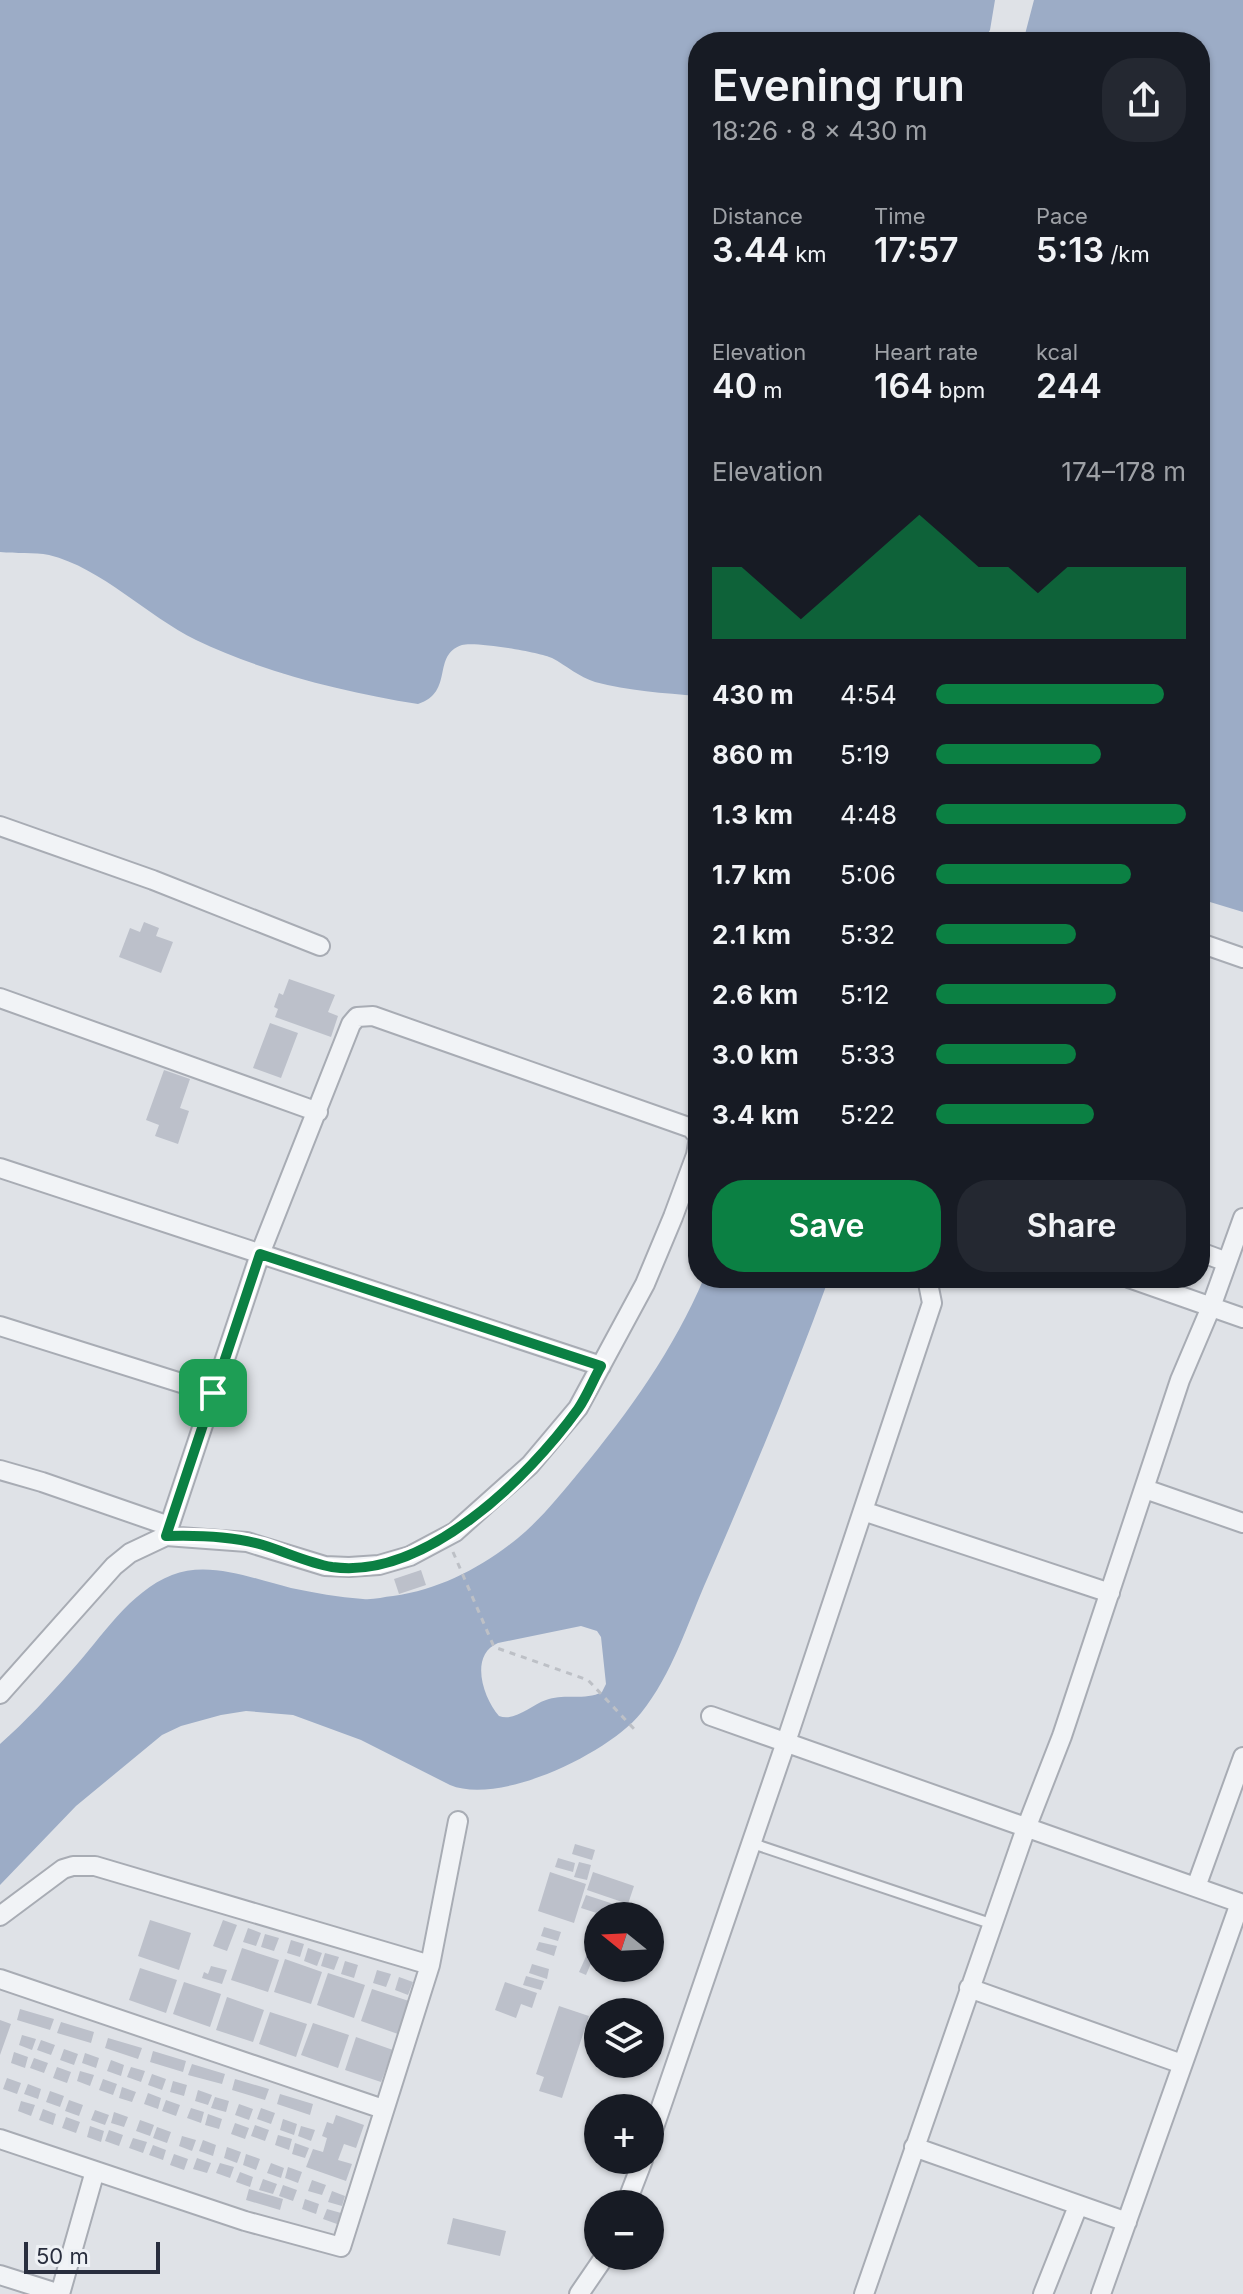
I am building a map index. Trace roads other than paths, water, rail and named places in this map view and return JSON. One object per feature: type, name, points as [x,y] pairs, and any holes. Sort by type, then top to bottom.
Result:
[{"type":"street","points":[[0,826],[153,880],[320,946]]},
{"type":"street","points":[[1210,946],[1243,958]]},
{"type":"street","points":[[0,998],[318,1112]]},
{"type":"street","points":[[0,1694],[114,1566],[167,1531],[260,1254],[351,1024],[363,1015],[373,1016],[688,1127]]},
{"type":"street","points":[[0,1168],[601,1366]]},
{"type":"street","points":[[0,1470],[42,1482],[167,1531],[247,1542],[337,1568],[379,1565],[410,1556],[455,1532],[530,1465],[578,1408],[645,1284],[688,1177]]},
{"type":"street","points":[[864,2294],[1026,1827],[1062,1736],[1180,1380],[1211,1307],[1243,1218]]},
{"type":"street","points":[[1210,1256],[1227,1262]]},
{"type":"street","points":[[664,2098],[932,1303],[929,1288]]},
{"type":"street","points":[[1157,1288],[1243,1318]]},
{"type":"street","points":[[0,1326],[213,1393]]},
{"type":"street","points":[[1145,1489],[1243,1523]]},
{"type":"street","points":[[863,1511],[1110,1593]]},
{"type":"street","points":[[711,1716],[1242,1903],[1101,2294]]},
{"type":"street","points":[[1196,1887],[1243,1757]]},
{"type":"street","points":[[0,2139],[245,2221],[341,2247],[430,1965],[458,1821]]},
{"type":"street","points":[[0,1916],[63,1869],[95,1866],[430,1965]]},
{"type":"street","points":[[0,1979],[383,2109]]},
{"type":"street","points":[[969,1988],[1182,2064]]},
{"type":"street","points":[[914,2147],[1127,2222]]},
{"type":"street","points":[[0,2275],[60,2294],[95,2171]]},
{"type":"street","points":[[1043,2294],[1078,2206]]},
{"type":"street","points":[[579,2294],[595,2270]]},
{"type":"lane","points":[[751,1843],[992,1924]]},
{"type":"water","points":[[0,0],[995,0],[989,32],[688,32],[688,695],[595,682],[552,658],[479,644],[462,645],[453,650],[447,657],[436,691],[418,704],[362,694],[277,672],[222,652],[178,630],[106,581],[69,561],[43,554],[0,552]]},
{"type":"water","points":[[1034,0],[1243,0],[1243,912],[1210,902],[1210,32],[1026,32]]},
{"type":"water","points":[[699,1288],[825,1288],[771,1429],[679,1648],[652,1698],[626,1728],[580,1759],[552,1772],[524,1782],[471,1790],[450,1785],[361,1740],[293,1715],[246,1711],[221,1715],[181,1726],[162,1735],[76,1806],[0,1885],[0,1744],[46,1699],[117,1616],[142,1592],[172,1575],[201,1569],[232,1572],[318,1593],[370,1599],[411,1593],[474,1568],[526,1531],[573,1480],[616,1426],[679,1330]],"holes":[[[581,1626],[597,1631],[601,1637],[606,1684],[602,1692],[553,1698],[511,1717],[499,1716],[493,1708],[484,1688],[481,1667],[489,1649],[498,1643]]]}]
